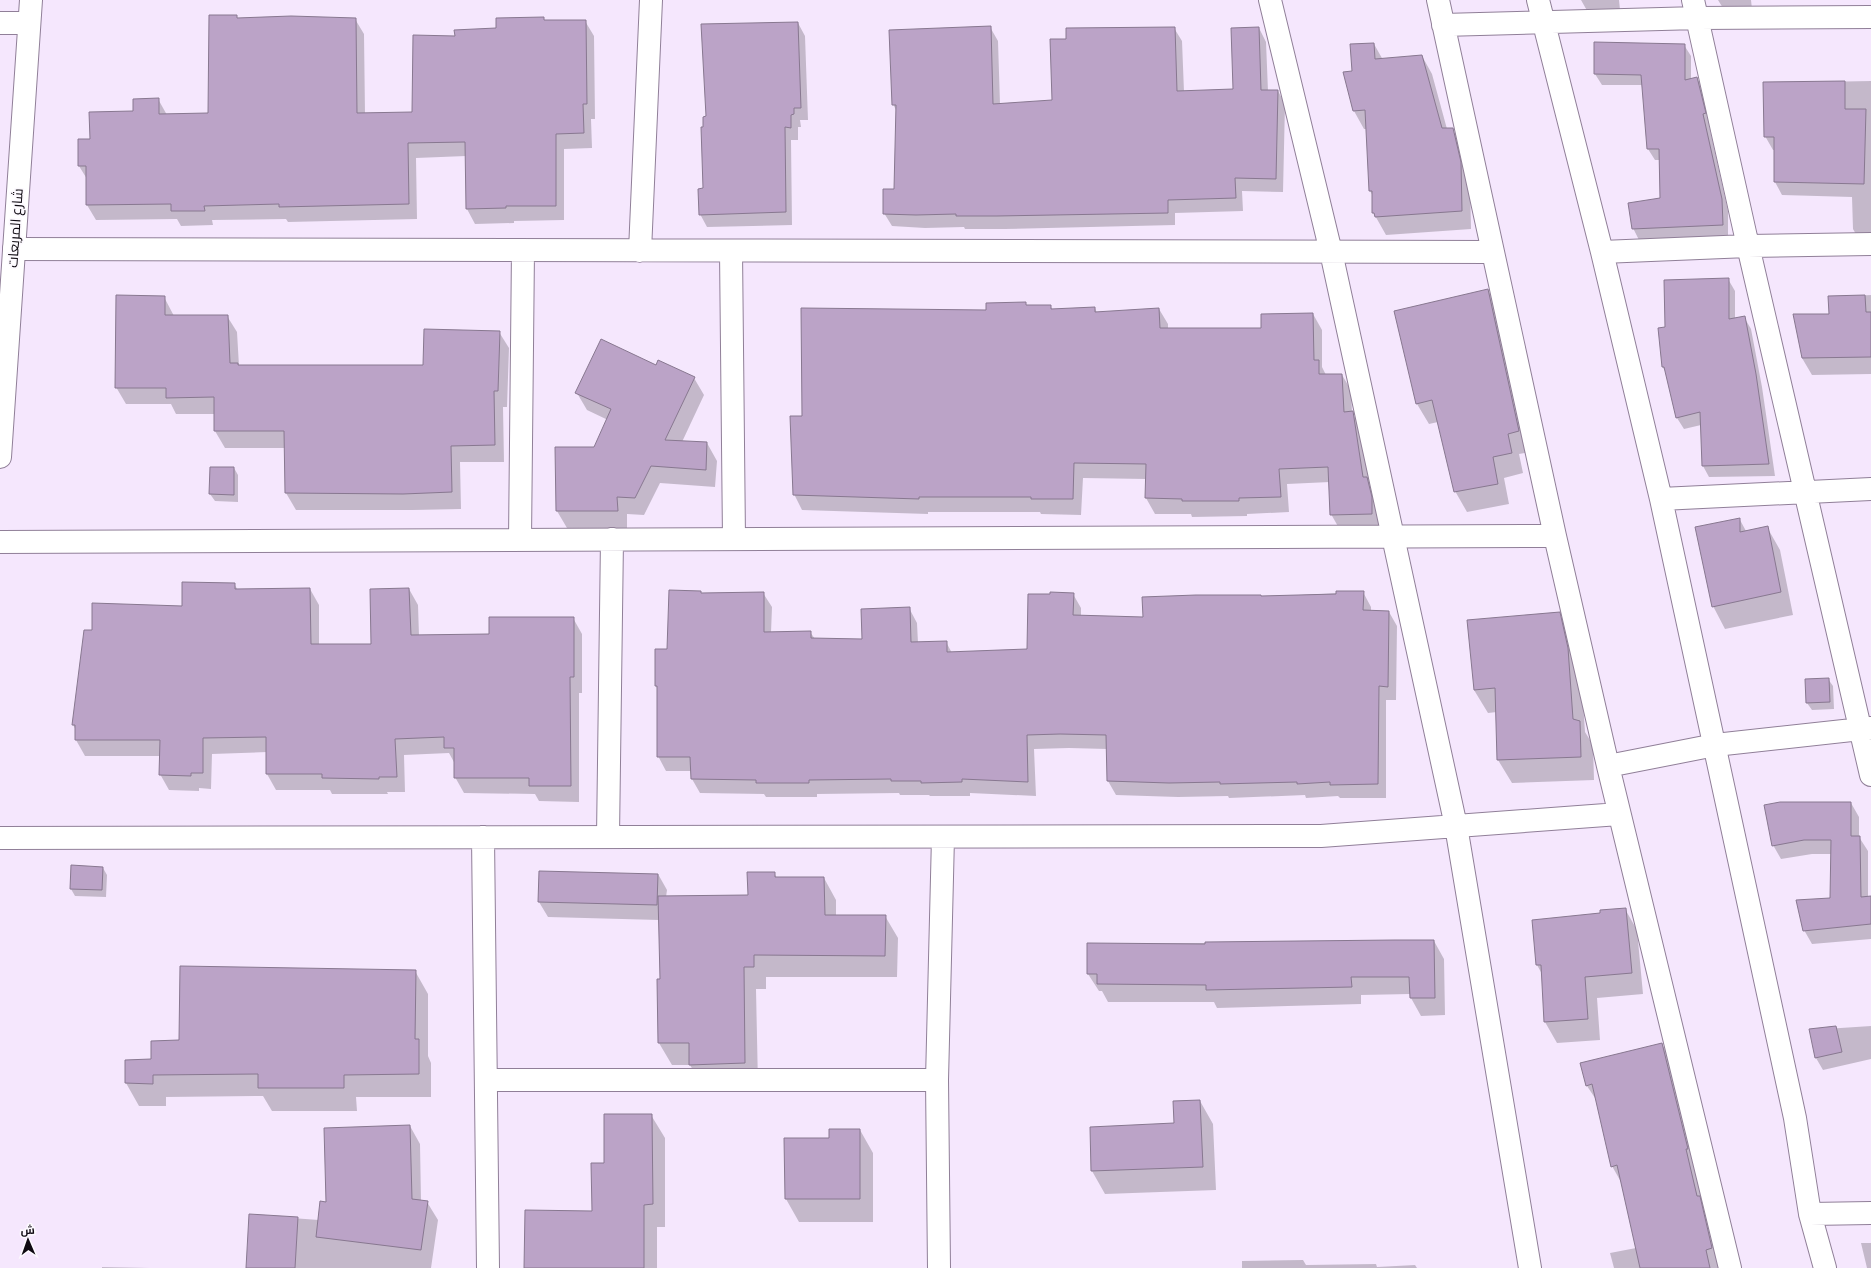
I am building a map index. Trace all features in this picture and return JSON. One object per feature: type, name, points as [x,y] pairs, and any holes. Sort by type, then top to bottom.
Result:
[{"type":"street","name":"شارع المربعات","points":[[0,457],[4,334],[14,249],[31,0]]},
{"type":"street","points":[[640,251],[651,0]]},
{"type":"street","points":[[1270,0],[1331,252],[1456,826],[1530,1268]]},
{"type":"street","points":[[1438,0],[1555,536],[1619,814],[1730,1268]]},
{"type":"street","points":[[1538,0],[1602,252],[1660,499],[1715,745],[1794,1118],[1810,1214],[1825,1268]]},
{"type":"street","points":[[1443,25],[1543,22],[1696,9],[1871,17]]},
{"type":"street","points":[[1696,9],[1804,491],[1866,728],[1871,775]]},
{"type":"street","points":[[0,23],[29,23]]},
{"type":"street","points":[[1602,252],[1748,246],[1871,244]]},
{"type":"street","points":[[14,249],[1492,252]]},
{"type":"street","points":[[520,540],[523,250]]},
{"type":"street","points":[[731,251],[734,539]]},
{"type":"street","points":[[1660,499],[1871,489]]},
{"type":"street","points":[[0,542],[1555,536]]},
{"type":"street","points":[[608,837],[612,539]]},
{"type":"street","points":[[1608,766],[1715,745],[1866,728]]},
{"type":"street","points":[[0,838],[1320,836],[1619,814]]},
{"type":"street","points":[[483,837],[488,1268]]},
{"type":"street","points":[[939,1268],[936,1080],[943,837]]},
{"type":"street","points":[[486,1080],[936,1080]]},
{"type":"street","points":[[1810,1214],[1871,1213]]},
{"type":"building","points":[[209,15],[237,15],[237,18],[291,16],[356,18],[357,113],[412,112],[413,35],[455,36],[454,30],[496,28],[496,18],[544,17],[544,20],[586,20],[587,104],[583,104],[584,133],[556,134],[556,206],[506,206],[506,208],[466,209],[465,142],[408,143],[409,204],[279,207],[279,204],[204,206],[205,211],[171,211],[171,204],[86,205],[86,166],[78,166],[78,139],[90,139],[89,112],[133,111],[133,99],[159,98],[159,114],[208,113]]},
{"type":"building","points":[[798,22],[801,108],[794,108],[794,114],[791,115],[791,128],[785,127],[786,212],[699,215],[698,189],[703,188],[701,127],[703,127],[703,117],[706,116],[701,24]]},
{"type":"building","points":[[991,26],[993,104],[1052,100],[1050,39],[1066,39],[1066,28],[1175,27],[1177,91],[1233,89],[1231,28],[1259,27],[1261,90],[1278,90],[1276,179],[1235,178],[1236,198],[1168,200],[1168,213],[997,216],[956,216],[956,214],[883,214],[883,189],[894,189],[896,105],[892,105],[889,30]]},
{"type":"building","points":[[1594,42],[1685,44],[1685,80],[1697,77],[1706,113],[1703,114],[1722,199],[1723,225],[1632,229],[1628,203],[1660,198],[1659,149],[1647,149],[1641,75],[1594,74]]},
{"type":"building","points":[[1374,43],[1375,59],[1422,55],[1442,128],[1453,128],[1461,162],[1462,211],[1375,217],[1374,213],[1372,213],[1372,191],[1369,191],[1365,110],[1353,111],[1343,72],[1352,71],[1350,44]]},
{"type":"building","points":[[1845,81],[1845,109],[1866,109],[1864,184],[1774,182],[1774,137],[1764,137],[1763,82]]},
{"type":"building","points":[[1729,278],[1729,319],[1745,316],[1756,374],[1769,464],[1702,466],[1700,412],[1676,418],[1664,367],[1662,367],[1658,328],[1665,327],[1664,280]]},
{"type":"building","points":[[1488,289],[1519,431],[1508,434],[1512,453],[1493,457],[1498,484],[1454,492],[1432,400],[1416,404],[1394,311]]},
{"type":"building","points":[[116,295],[165,296],[165,315],[228,315],[230,363],[238,363],[238,365],[423,365],[424,329],[500,331],[498,391],[494,391],[495,445],[451,446],[452,492],[403,494],[285,493],[284,431],[214,431],[214,397],[166,398],[166,388],[115,388]]},
{"type":"building","points":[[1865,295],[1866,312],[1871,312],[1871,357],[1802,358],[1793,314],[1829,314],[1828,296]]},
{"type":"building","points":[[1026,302],[1026,305],[1051,305],[1051,309],[1095,307],[1095,312],[1159,308],[1160,328],[1261,328],[1261,314],[1313,313],[1314,360],[1319,360],[1319,374],[1342,374],[1344,412],[1353,411],[1363,477],[1367,477],[1372,497],[1372,514],[1330,515],[1328,467],[1279,469],[1281,497],[1239,498],[1239,501],[1182,501],[1182,499],[1145,498],[1146,464],[1074,463],[1073,499],[1031,499],[1031,497],[919,497],[919,499],[793,495],[790,416],[802,416],[801,308],[986,310],[986,303]]},
{"type":"building","points":[[601,339],[656,365],[658,360],[695,377],[665,440],[707,442],[706,470],[651,466],[635,498],[617,497],[618,511],[556,511],[555,447],[594,447],[611,409],[575,393]]},
{"type":"building","points":[[210,467],[234,467],[234,495],[209,494]]},
{"type":"building","points":[[1740,518],[1740,532],[1768,526],[1781,592],[1712,607],[1695,527]]},
{"type":"building","points":[[182,582],[235,583],[235,589],[310,588],[311,644],[371,644],[370,589],[409,588],[411,635],[489,634],[489,617],[574,617],[574,677],[570,677],[571,786],[529,786],[529,778],[454,778],[454,748],[444,748],[444,737],[395,739],[397,777],[379,777],[379,779],[322,778],[322,774],[266,774],[266,737],[203,738],[203,773],[191,773],[191,776],[159,775],[160,740],[75,740],[75,725],[72,725],[84,630],[92,630],[92,603],[182,606]]},
{"type":"building","points":[[669,590],[701,591],[701,593],[764,592],[764,632],[811,631],[811,638],[862,639],[861,609],[910,607],[911,642],[947,641],[947,652],[1027,649],[1028,594],[1050,594],[1050,592],[1074,593],[1073,615],[1143,617],[1142,597],[1336,594],[1336,591],[1364,591],[1363,610],[1389,611],[1388,687],[1379,686],[1378,784],[1330,785],[1330,782],[1297,784],[1297,782],[1220,784],[1220,782],[1169,783],[1107,781],[1106,735],[1060,734],[1027,735],[1028,782],[962,779],[962,782],[921,783],[921,781],[891,781],[891,779],[809,780],[809,783],[756,783],[756,780],[691,779],[690,757],[657,757],[657,686],[655,686],[655,649],[667,649]]},
{"type":"building","points":[[1560,612],[1568,648],[1573,719],[1580,721],[1581,757],[1497,760],[1495,688],[1474,690],[1467,620]]},
{"type":"building","points":[[1829,678],[1830,702],[1806,703],[1805,679]]},
{"type":"building","points":[[1780,802],[1851,802],[1851,836],[1860,836],[1861,897],[1871,896],[1871,924],[1803,931],[1796,900],[1830,898],[1831,840],[1804,840],[1772,846],[1764,805]]},
{"type":"building","points":[[71,865],[103,867],[102,890],[70,889]]},
{"type":"building","points":[[539,871],[658,874],[657,905],[538,902]]},
{"type":"building","points":[[747,872],[775,872],[775,877],[824,877],[825,915],[886,915],[885,956],[754,955],[754,967],[744,967],[745,1063],[689,1065],[689,1043],[658,1043],[657,979],[660,979],[658,896],[748,895]]},
{"type":"building","points":[[1626,908],[1632,973],[1585,977],[1588,1019],[1544,1022],[1541,965],[1536,965],[1532,920],[1600,913],[1600,910]]},
{"type":"building","points":[[1434,940],[1435,998],[1410,998],[1409,977],[1351,977],[1352,987],[1206,990],[1206,985],[1097,984],[1097,974],[1087,974],[1087,943],[1205,944],[1205,942]]},
{"type":"building","points":[[180,966],[416,970],[415,1039],[419,1039],[419,1074],[344,1075],[344,1088],[258,1088],[258,1074],[153,1075],[153,1084],[125,1083],[125,1060],[151,1059],[151,1041],[179,1040]]},
{"type":"building","points":[[1836,1026],[1842,1052],[1815,1058],[1809,1029]]},
{"type":"building","points":[[1662,1043],[1688,1149],[1686,1149],[1697,1196],[1700,1196],[1712,1248],[1706,1250],[1710,1268],[1640,1268],[1617,1165],[1611,1167],[1592,1084],[1586,1086],[1580,1063]]},
{"type":"building","points":[[1200,1100],[1203,1167],[1091,1171],[1090,1127],[1174,1123],[1173,1101]]},
{"type":"building","points":[[604,1114],[652,1114],[653,1204],[644,1205],[644,1268],[524,1268],[525,1210],[592,1211],[591,1163],[604,1163]]},
{"type":"building","points":[[410,1125],[412,1199],[428,1201],[421,1250],[316,1237],[320,1201],[326,1202],[324,1128]]},
{"type":"building","points":[[829,1129],[860,1129],[860,1199],[785,1199],[784,1138],[829,1138]]},
{"type":"building","points":[[249,1214],[298,1217],[295,1268],[246,1268]]}]
